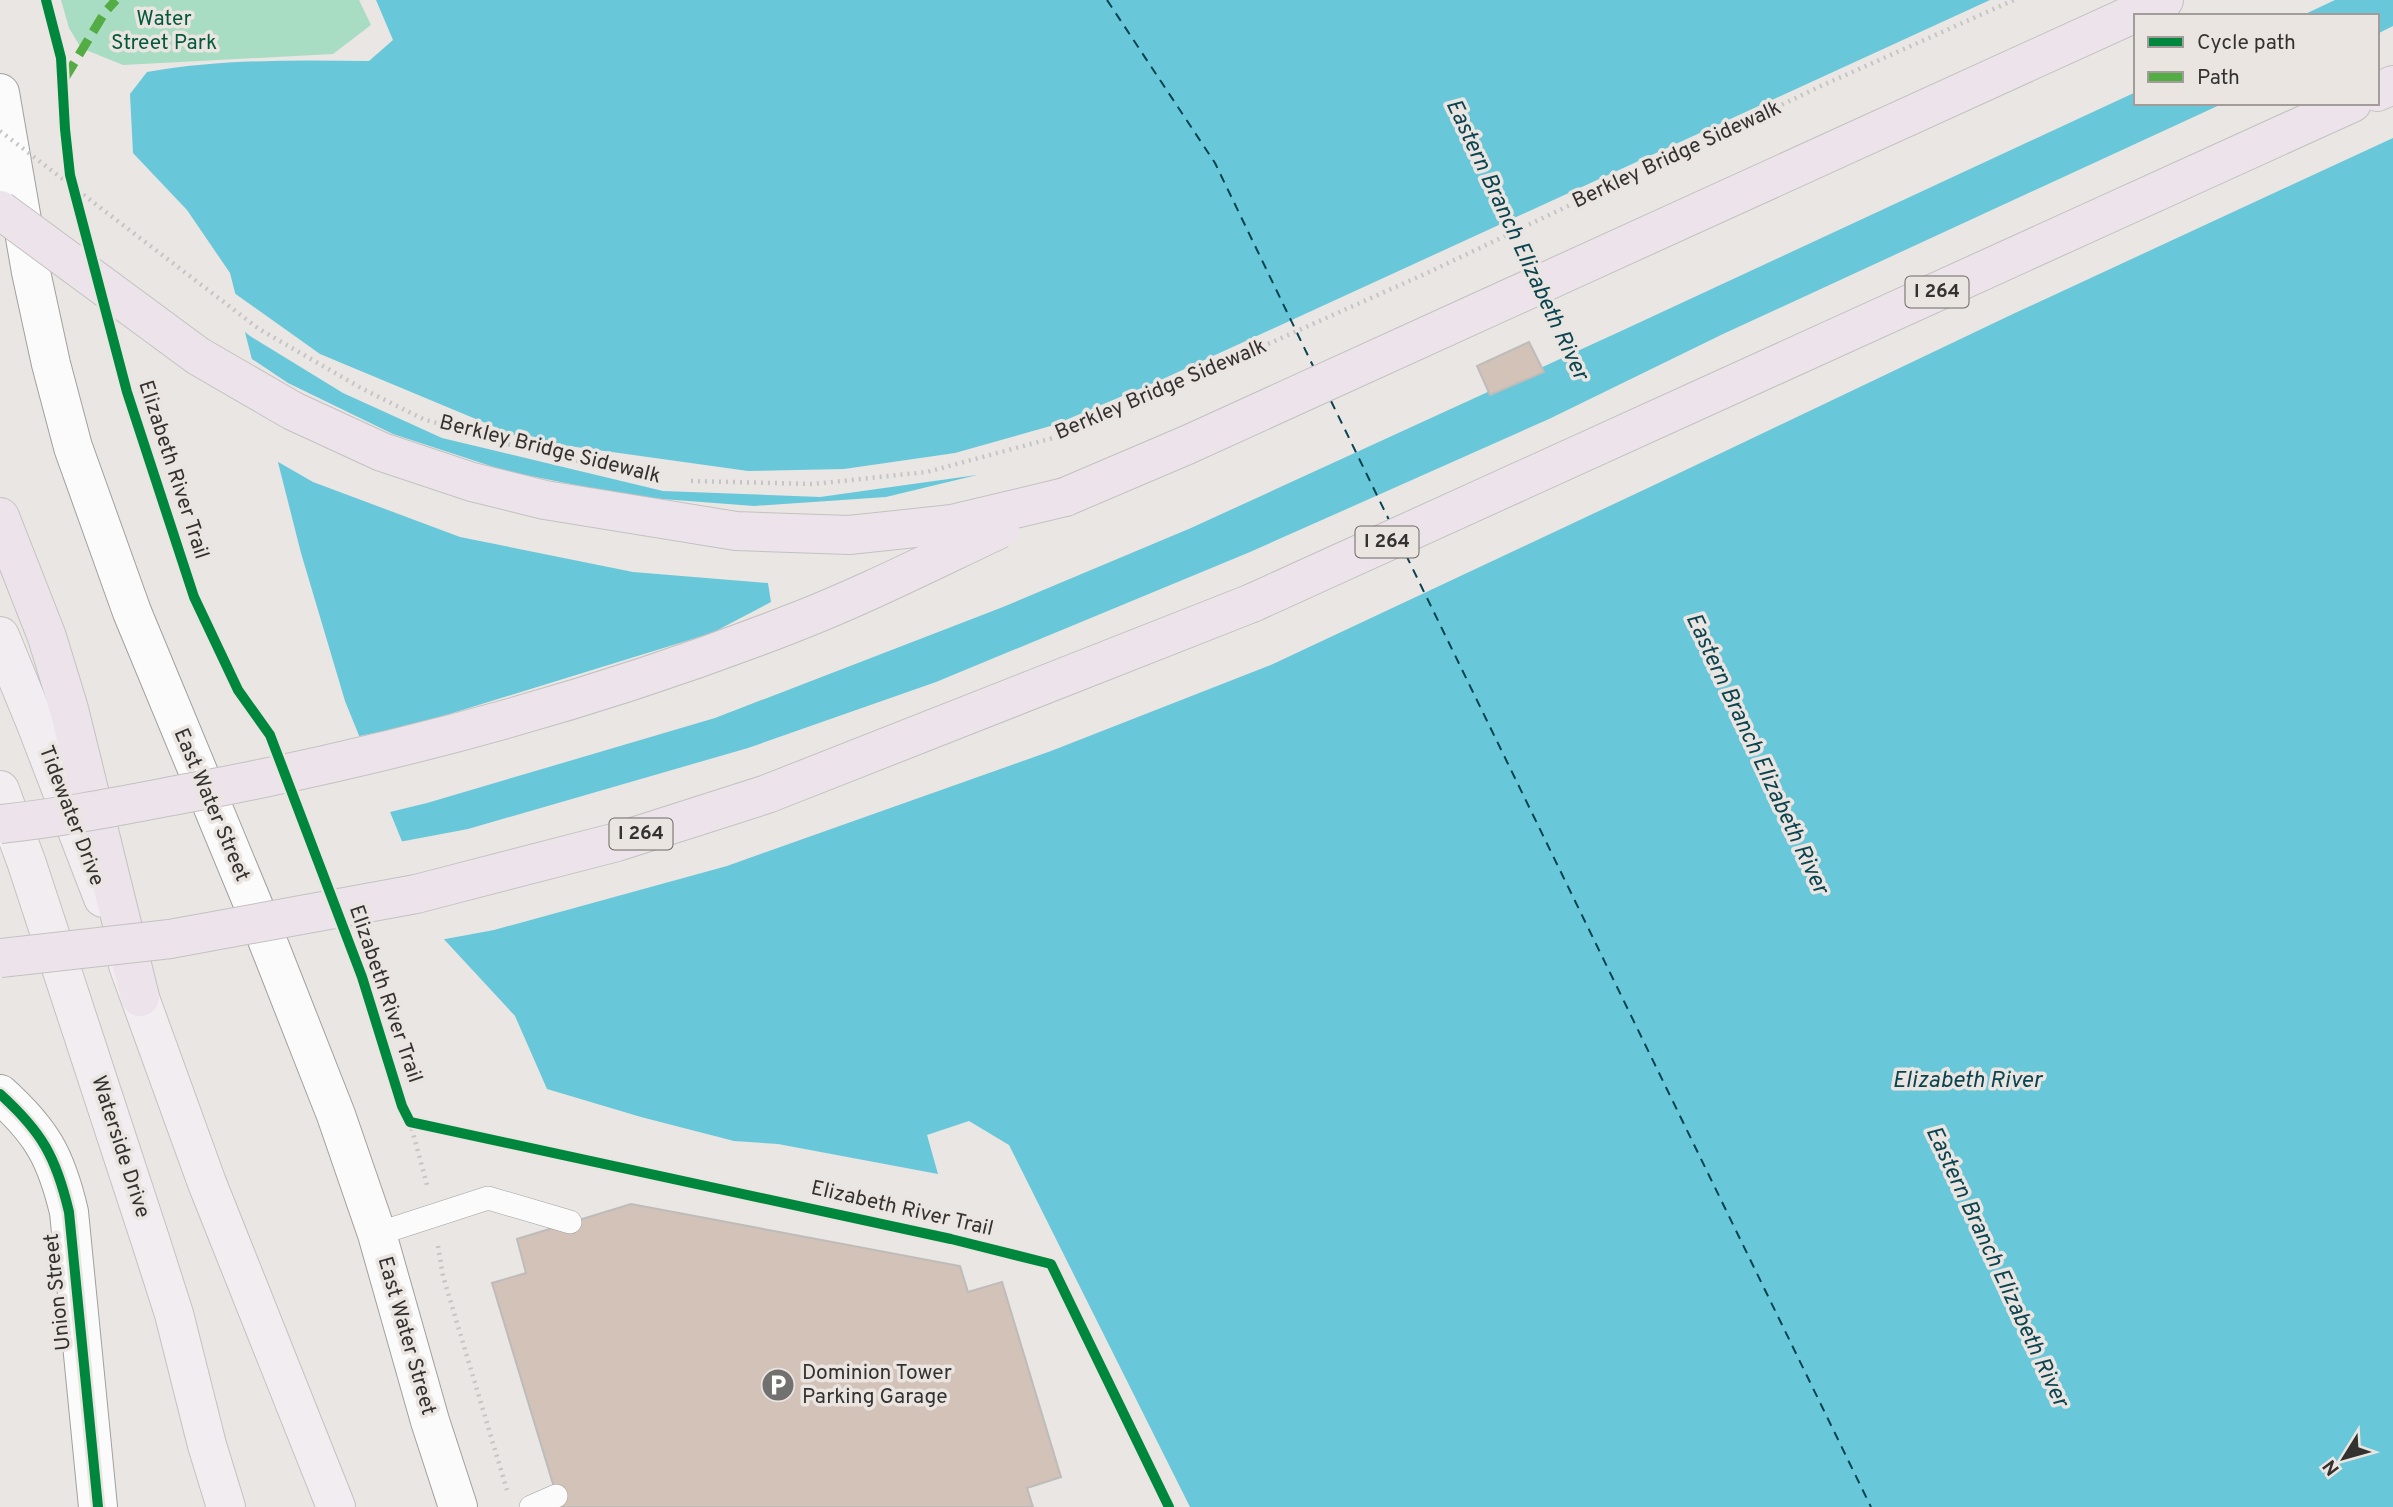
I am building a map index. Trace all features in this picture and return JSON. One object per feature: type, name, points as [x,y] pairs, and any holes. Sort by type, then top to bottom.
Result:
[{"type":"highway","points":[[0,824],[78,813],[297,772],[444,736],[621,685],[789,625],[887,583],[1065,497],[2164,0]]},
{"type":"highway","name":"I 264","points":[[0,958],[170,939],[416,894],[617,842],[767,794],[1252,603],[2348,105]]},
{"type":"highway","points":[[0,209],[198,356],[234,377],[293,411],[382,452],[472,482],[545,500],[736,531],[849,535],[952,524],[1065,497]]},
{"type":"highway","points":[[0,517],[47,637],[69,709],[140,997]]},
{"type":"main road","name":"East Water Street","points":[[0,93],[31,272],[51,365],[73,447],[132,612],[307,1039],[377,1234],[430,1421],[458,1507]]},
{"type":"main road","name":"Tidewater Drive","points":[[0,636],[140,997]]},
{"type":"main road","name":"Waterside Drive","points":[[0,790],[143,1215],[174,1314],[207,1445],[226,1507]]},
{"type":"main road","points":[[140,997],[207,1183],[336,1507]]},
{"type":"main road","name":"Union Street","points":[[0,1094],[35,1129],[51,1155],[62,1182],[69,1212],[98,1507]]},
{"type":"lane","points":[[377,1234],[488,1198],[570,1222]]},
{"type":"lane","points":[[521,1505],[556,1496]]},
{"type":"path","points":[[68,164],[77,202]]},
{"type":"path","points":[[408,1118],[422,1125]]},
{"type":"path","points":[[408,1118],[426,1180],[443,1276],[521,1505]]},
{"type":"green space","name":"Water Street Park","points":[[61,0],[359,0],[371,25],[333,54],[123,65],[81,48],[69,28]]},
{"type":"water","points":[[376,0],[2393,0],[2393,1507],[1190,1507],[1009,1145],[969,1121],[927,1135],[938,1174],[778,1144],[734,1141],[547,1089],[515,1016],[440,935],[345,701],[301,553],[230,273],[187,210],[133,153],[130,94],[147,72],[230,63],[369,61],[393,40]]},
{"type":"pier","points":[[1990,0],[2335,0],[2305,14],[2134,14],[2134,93],[1191,528],[1003,607],[715,718],[386,813],[355,737],[417,724],[712,633],[771,602],[768,583],[633,572],[460,537],[313,482],[273,459],[246,355],[288,383],[393,434],[506,471],[636,497],[754,506],[886,497],[977,475],[820,497],[663,491],[442,438],[343,393],[250,336],[240,328],[230,290],[320,354],[526,440],[748,471],[844,469],[955,453],[1054,425],[1165,378]]},
{"type":"pier","points":[[2393,26],[2393,138],[2015,313],[1273,664],[1051,751],[727,866],[494,930],[440,940],[437,937],[399,842],[468,829],[748,748],[936,682],[1250,552],[1549,419],[1723,334],[2220,105],[2379,105],[2379,33]]},
{"type":"building","points":[[1529,342],[1544,372],[1490,395],[1477,366]]},
{"type":"building","name":"Dominion Tower Parking Garage","points":[[631,1204],[960,1266],[968,1292],[1002,1282],[1061,1477],[1027,1488],[1033,1507],[560,1507],[492,1283],[526,1273],[517,1239]]},
{"type":"ferry route","points":[[1107,0],[1215,163],[1314,368]]},
{"type":"ferry route","points":[[1331,401],[1390,522]]},
{"type":"ferry route","points":[[1406,555],[1871,1507]]},
{"type":"marked path","points":[[65,78],[105,12],[116,0]]},
{"type":"cycle path","name":"Elizabeth River Trail","points":[[46,0],[61,58],[70,175],[127,392],[194,597],[238,690],[270,735],[362,977],[402,1106],[410,1122],[951,1239],[1051,1264],[1169,1507]]},
{"type":"cycle path","points":[[0,1094],[27,1121],[45,1147],[59,1176],[69,1212],[98,1507]]},
{"type":"place","name":"Dominion Tower Parking Garage","points":[[778,1385]]},
{"type":"water label","name":"Eastern Branch Elizabeth River","points":[[1516,240]]},
{"type":"water label","name":"Eastern Branch Elizabeth River","points":[[1756,754]]},
{"type":"water label","name":"Elizabeth River","points":[[1967,1081]]},
{"type":"water label","name":"Eastern Branch Elizabeth River","points":[[1996,1267]]}]
